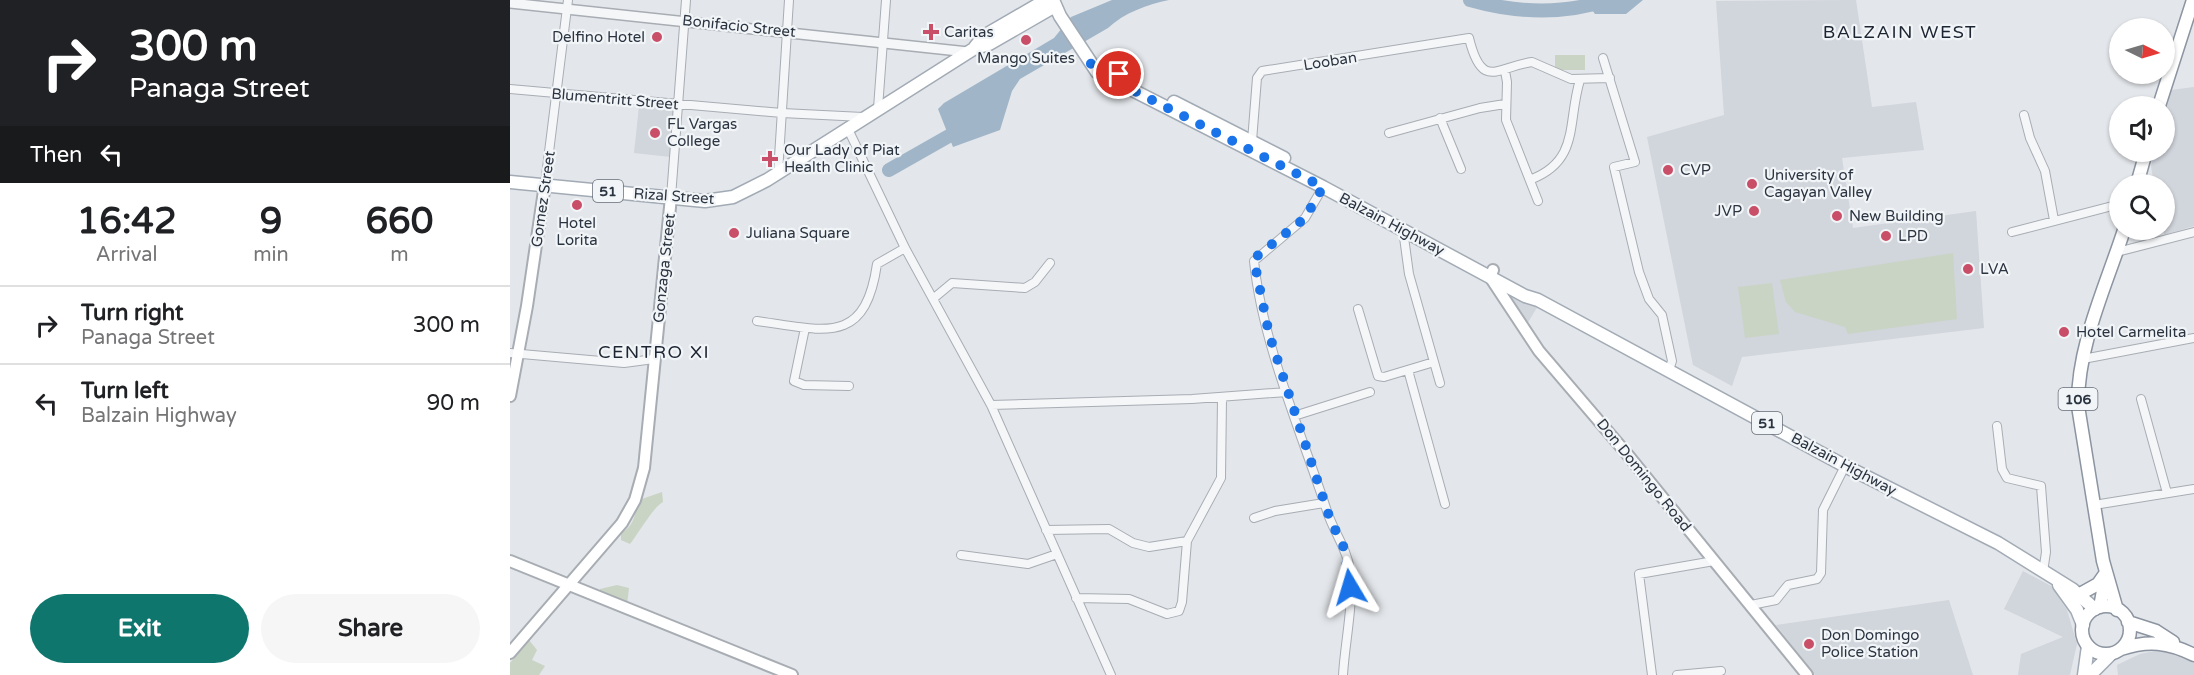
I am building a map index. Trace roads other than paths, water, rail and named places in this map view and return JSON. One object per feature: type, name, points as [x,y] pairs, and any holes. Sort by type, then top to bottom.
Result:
[{"type":"main road","points":[[2162,96],[2193,0]]},
{"type":"main road","name":"Rizal Street","points":[[510,182],[705,201],[726,199],[778,172],[971,50],[989,44],[1054,5]]},
{"type":"main road","name":"Balzain Highway","points":[[1054,5],[1097,72],[1491,274]]},
{"type":"main road","name":"Balzain Highway","points":[[1087,58],[1252,141],[1538,300],[1845,466],[2002,546],[2054,580]]},
{"type":"main road","name":"Gomez Street","points":[[510,396],[514,354],[545,184]]},
{"type":"main road","name":"Gonzaga Street","points":[[510,653],[622,523],[635,500],[647,451],[671,198]]},
{"type":"main road","name":"106","points":[[2117,610],[2106,573],[2078,406],[2083,359],[2121,240]]},
{"type":"main road","name":"Don Domingo Road","points":[[1491,274],[1539,351],[1807,675]]},
{"type":"main road","points":[[510,561],[792,675]]},
{"type":"main road","points":[[2080,594],[2098,584],[2106,573]]},
{"type":"main road","name":"106","points":[[2098,608],[2106,573]]},
{"type":"main road","name":"51","points":[[2054,580],[2080,594],[2098,608]]},
{"type":"main road","name":"51","points":[[2054,580],[2067,594],[2083,625]]},
{"type":"main road","points":[[2098,608],[2117,610],[2128,622],[2156,631],[2190,653],[2159,642],[2140,643],[2115,652],[2100,654],[2088,646],[2083,635],[2083,625],[2087,616],[2098,608]]},
{"type":"main road","points":[[2090,675],[2128,637],[2128,622]]},
{"type":"main road","points":[[2084,675],[2088,646]]},
{"type":"street","name":"Gonzaga Street","points":[[671,198],[686,0]]},
{"type":"street","points":[[778,172],[789,0]]},
{"type":"street","points":[[878,108],[886,0]]},
{"type":"street","name":"Bonifacio Street","points":[[510,3],[568,4],[684,20],[971,50]]},
{"type":"street","name":"Gomez Street","points":[[545,184],[568,4]]},
{"type":"street","name":"Looban","points":[[1252,141],[1257,78],[1260,72],[1468,38],[1472,51],[1483,69],[1505,71]]},
{"type":"street","points":[[1603,58],[1635,162],[1614,167],[1639,272],[1649,299],[1662,315],[1672,361],[1669,370]]},
{"type":"street","points":[[1538,201],[1532,179],[1509,132],[1505,104],[1508,82],[1505,71],[1524,63],[1538,62],[1562,77],[1580,80],[1610,78]]},
{"type":"street","points":[[1532,179],[1551,170],[1564,155],[1580,80]]},
{"type":"street","name":"Blumentritt Street","points":[[510,89],[782,113],[863,117]]},
{"type":"street","points":[[1389,133],[1440,118],[1505,104]]},
{"type":"street","points":[[2024,115],[2030,138],[2045,171],[2054,220]]},
{"type":"street","points":[[1440,118],[1461,169]]},
{"type":"street","points":[[847,127],[905,248],[991,405],[1111,675]]},
{"type":"street","points":[[1323,187],[1305,218],[1254,261],[1269,334],[1294,416],[1324,503],[1344,548],[1350,570],[1343,675]]},
{"type":"street","points":[[2012,232],[2109,207]]},
{"type":"street","points":[[1403,230],[1409,274],[1440,383]]},
{"type":"street","points":[[2117,252],[2194,232]]},
{"type":"street","points":[[757,321],[826,329],[848,325],[867,306],[874,288],[878,264],[905,248]]},
{"type":"street","points":[[934,298],[952,283],[1025,288],[1035,282],[1050,263]]},
{"type":"street","points":[[1358,309],[1377,374],[1384,377],[1434,362]]},
{"type":"street","points":[[805,328],[794,381],[804,385],[849,386]]},
{"type":"street","points":[[2083,359],[2194,338]]},
{"type":"street","points":[[514,354],[624,363],[654,359]]},
{"type":"street","points":[[1408,370],[1445,504]]},
{"type":"street","points":[[991,405],[1222,398],[1287,392]]},
{"type":"street","points":[[1294,416],[1370,392]]},
{"type":"street","points":[[1076,598],[1129,599],[1167,614],[1176,614],[1182,602],[1187,541],[1221,478],[1222,398]]},
{"type":"street","points":[[2141,399],[2167,493]]},
{"type":"street","points":[[1997,426],[2002,469],[2007,478],[2042,486],[2046,552],[2043,572]]},
{"type":"street","points":[[1751,605],[1776,600],[1788,585],[1817,579],[1821,573],[1823,510],[1845,466]]},
{"type":"street","points":[[2094,505],[2194,489]]},
{"type":"street","points":[[1254,518],[1275,511],[1324,503]]},
{"type":"street","points":[[1046,530],[1109,529],[1142,546],[1187,541]]},
{"type":"street","points":[[961,555],[1028,564],[1057,554]]},
{"type":"street","points":[[1652,675],[1639,574],[1714,561]]},
{"type":"street","points":[[1677,675],[1721,671]]},
{"type":"water","points":[[1112,0],[1169,0],[1129,14],[1020,79],[1012,91],[1000,130],[953,147],[938,109],[944,103],[1054,38],[1071,17]]},
{"type":"water","points":[[1585,0],[1643,0],[1626,14],[1595,14]]},
{"type":"waterway","points":[[1470,0],[1522,10],[1574,8],[1608,0]]},
{"type":"waterway","points":[[889,170],[963,128]]},
{"type":"place","name":"Caritas","points":[[931,32]]},
{"type":"place","name":"Delfino Hotel","points":[[657,37]]},
{"type":"place","name":"Mango Suites","points":[[1026,40]]},
{"type":"place","name":"FL Vargas College","points":[[655,133]]},
{"type":"place","name":"Our Lady of Piat Health Clinic","points":[[770,159]]},
{"type":"place","name":"CVP","points":[[1668,170]]},
{"type":"place","name":"University of Cagayan Valley","points":[[1752,184]]},
{"type":"place","name":"Hotel Lorita","points":[[577,205]]},
{"type":"place","name":"JVP","points":[[1754,211]]},
{"type":"place","name":"New Building","points":[[1837,216]]},
{"type":"place","name":"Juliana Square","points":[[734,233]]},
{"type":"place","name":"LPD","points":[[1886,236]]},
{"type":"place","name":"LVA","points":[[1968,269]]},
{"type":"place","name":"Hotel Carmelita","points":[[2064,332]]},
{"type":"place","name":"Don Domingo Police Station","points":[[1809,644]]},
{"type":"district","name":"BALZAIN WEST","points":[[1900,32]]},
{"type":"district","name":"CENTRO XI","points":[[654,352]]}]
